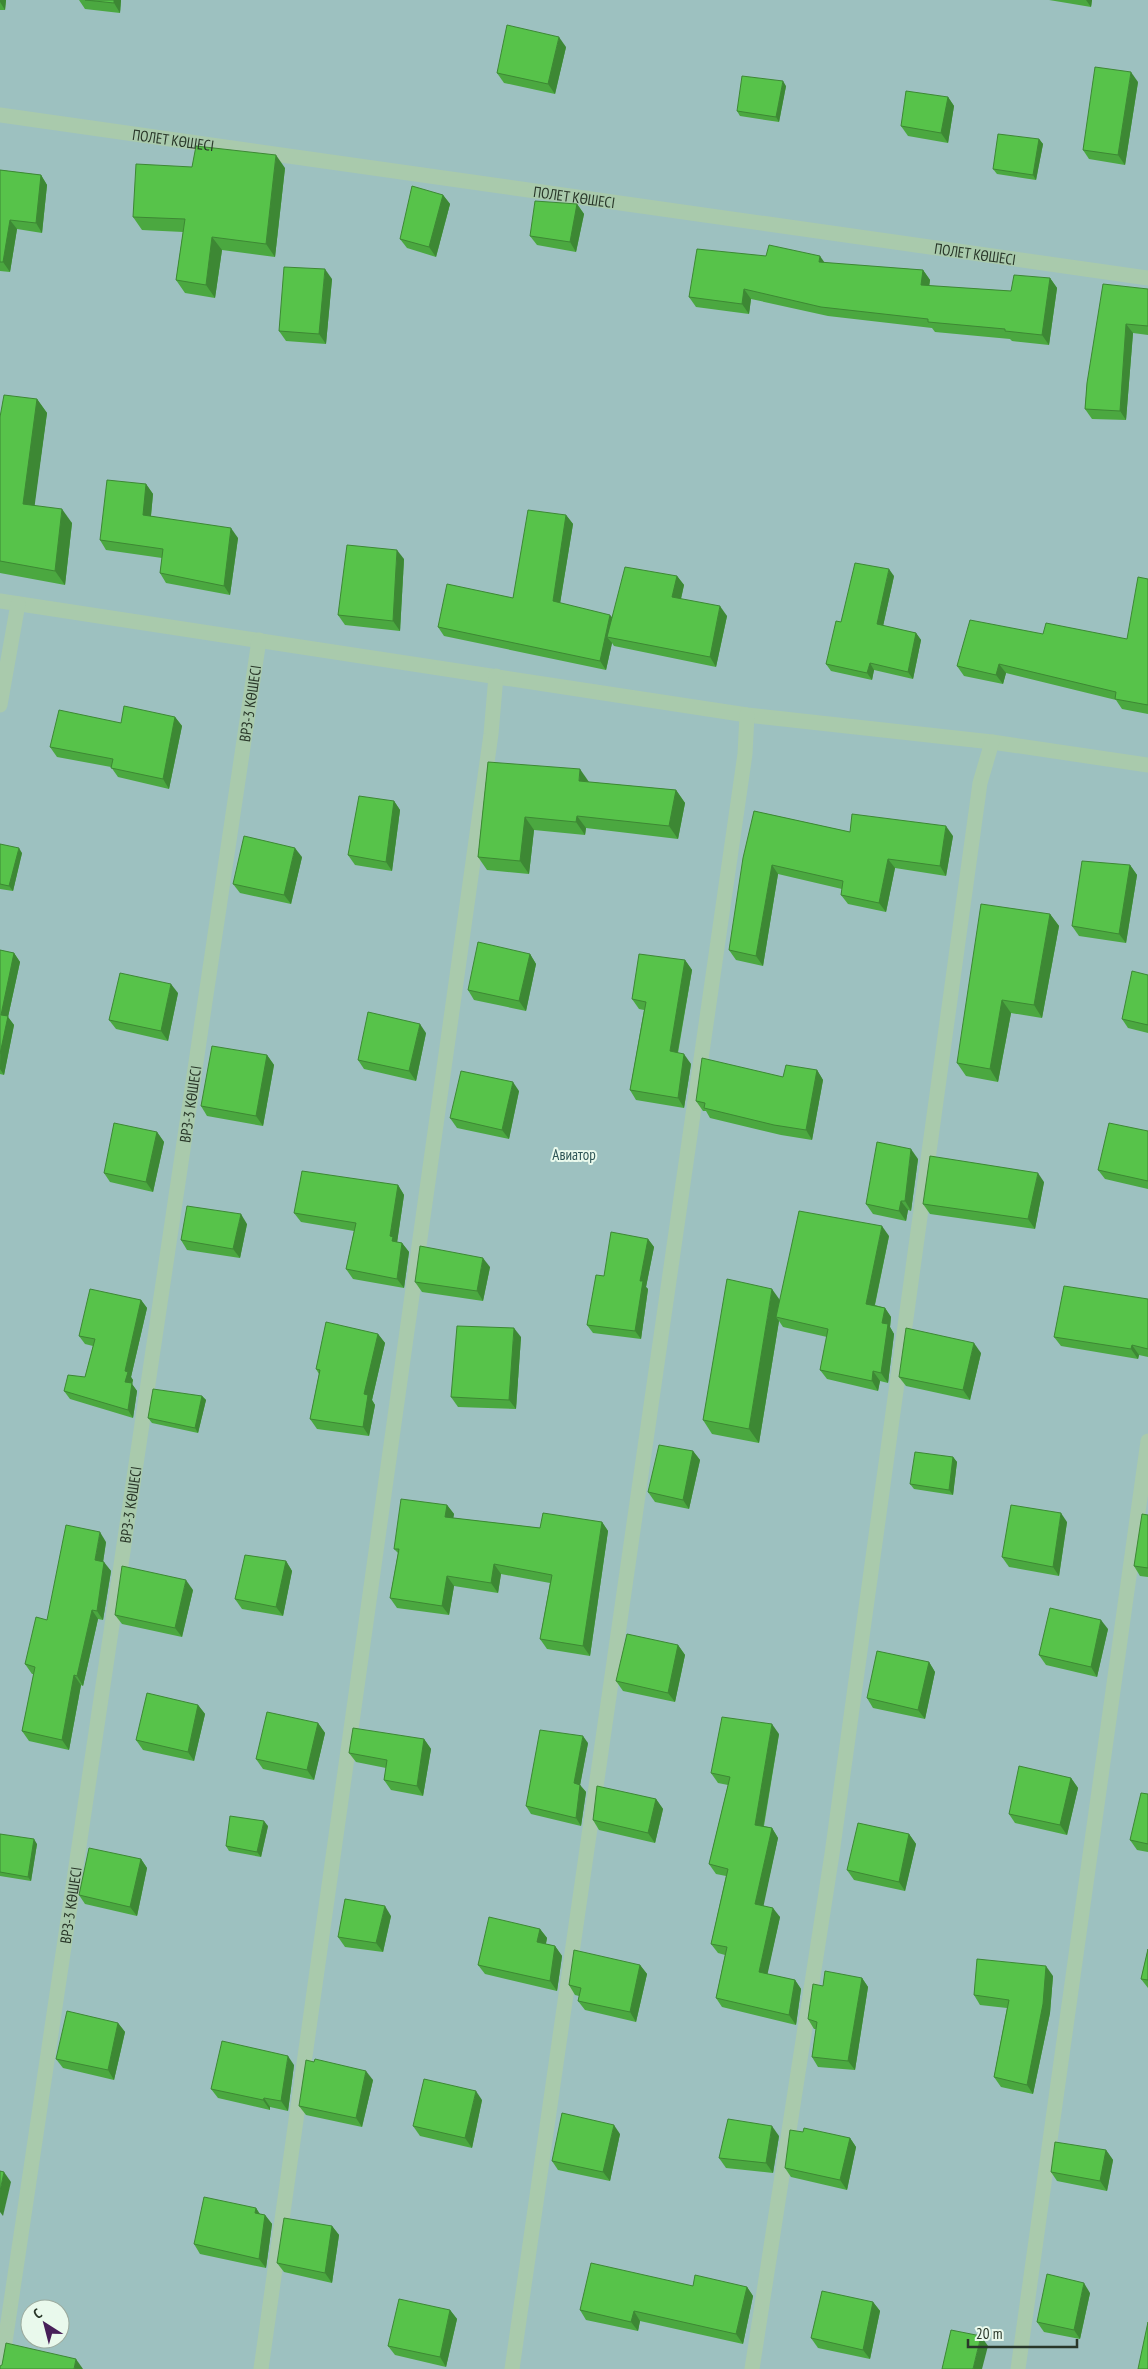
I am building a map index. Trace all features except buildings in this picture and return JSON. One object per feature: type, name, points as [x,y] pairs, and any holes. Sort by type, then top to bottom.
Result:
[{"type":"street","name":"ПОЛЕТ КӨШЕСІ","points":[[0,114],[1148,278]]},
{"type":"street","points":[[0,601],[747,715],[992,742],[1148,764]]},
{"type":"street","points":[[0,705],[18,604]]},
{"type":"street","name":"ВРЗ-3 КӨШЕСІ","points":[[2,2369],[74,1867],[259,640]]},
{"type":"street","points":[[260,2369],[491,734],[496,676]]},
{"type":"street","points":[[512,2369],[743,774],[747,715]]},
{"type":"street","points":[[752,2369],[832,1854],[980,783],[992,742]]},
{"type":"street","points":[[1018,2369],[1148,1441]]},
{"type":"green space","name":"Авиатор","points":[[0,0],[1148,0],[1148,2369],[0,2369]]}]
